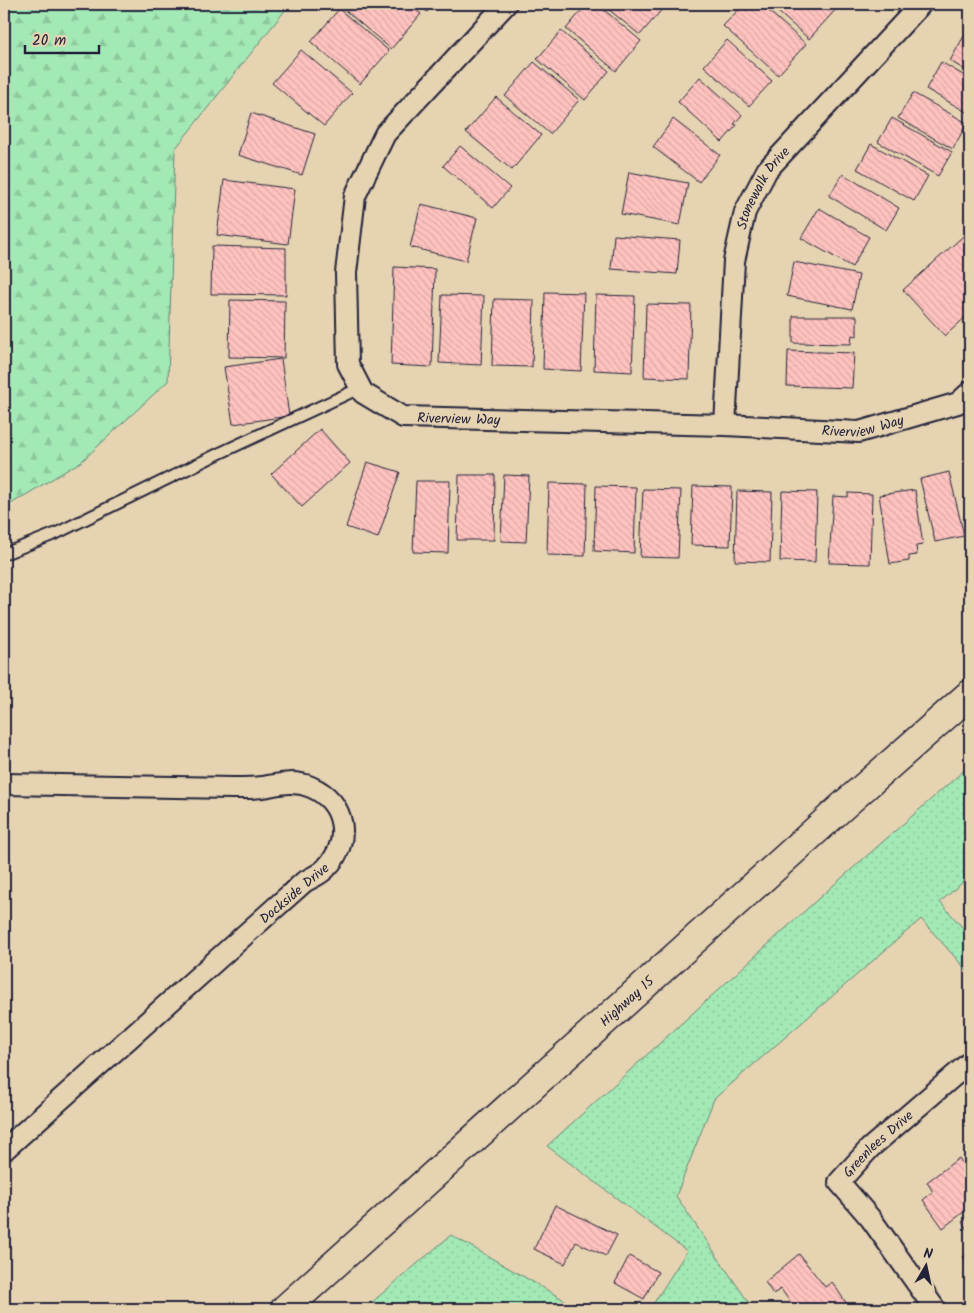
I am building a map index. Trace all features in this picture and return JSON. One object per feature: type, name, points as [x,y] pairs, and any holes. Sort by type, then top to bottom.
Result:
[{"type":"main road","name":"Highway 15","points":[[285,1309],[844,805],[970,694]]},
{"type":"street","name":"Riverview Way","points":[[506,4],[385,134],[355,196],[346,273],[348,364],[363,393],[403,417],[725,425],[859,432],[958,403],[970,392]]},
{"type":"street","name":"Stonewalk Drive","points":[[725,425],[734,261],[744,212],[767,170],[921,4]]},
{"type":"street","name":"Dockside Drive","points":[[4,784],[232,788],[261,787],[289,782],[312,787],[333,801],[343,824],[341,849],[326,869],[304,882],[4,1150]]},
{"type":"street","name":"Greenlees Drive","points":[[935,1309],[871,1219],[839,1182],[870,1148],[970,1062]]},
{"type":"lane","points":[[4,554],[57,533],[218,454],[360,388]]},
{"type":"green space","points":[[4,4],[290,4],[175,149],[168,381],[82,461],[4,508]]},
{"type":"green space","points":[[970,765],[970,876],[940,902],[970,936],[970,974],[921,919],[714,1099],[676,1196],[753,1309],[650,1309],[687,1251],[547,1146],[819,898]]},
{"type":"green space","points":[[451,1235],[580,1309],[364,1309]]},
{"type":"building","points":[[343,4],[409,4],[421,14],[391,49],[341,7]]},
{"type":"building","points":[[419,4],[435,4],[427,12]]},
{"type":"building","points":[[587,4],[597,4],[641,41],[616,71],[566,29]]},
{"type":"building","points":[[602,4],[660,4],[664,7],[640,35]]},
{"type":"building","points":[[744,4],[761,4],[806,44],[778,75],[723,26]]},
{"type":"building","points":[[769,4],[834,4],[838,7],[809,39]]},
{"type":"building","points":[[339,9],[389,51],[360,84],[311,42]]},
{"type":"building","points":[[561,31],[609,71],[585,100],[537,59]]},
{"type":"building","points":[[965,34],[970,37],[970,73],[950,61]]},
{"type":"building","points":[[727,40],[772,81],[749,106],[704,66]]},
{"type":"building","points":[[301,50],[352,93],[324,126],[272,83]]},
{"type":"building","points":[[534,62],[579,100],[550,134],[505,96]]},
{"type":"building","points":[[941,62],[970,79],[970,114],[926,89]]},
{"type":"building","points":[[700,77],[742,115],[734,124],[737,125],[722,142],[678,102]]},
{"type":"building","points":[[913,93],[967,123],[953,149],[898,118]]},
{"type":"building","points":[[496,97],[541,135],[512,170],[466,132]]},
{"type":"building","points":[[251,113],[315,134],[302,175],[238,155]]},
{"type":"building","points":[[892,118],[952,152],[938,176],[878,142]]},
{"type":"building","points":[[673,119],[720,155],[699,182],[653,147]]},
{"type":"building","points":[[871,144],[928,176],[914,201],[857,169]]},
{"type":"building","points":[[460,146],[510,188],[493,208],[443,166]]},
{"type":"building","points":[[629,172],[688,183],[680,225],[621,214]]},
{"type":"building","points":[[843,174],[899,208],[886,230],[829,196]]},
{"type":"building","points":[[224,180],[295,189],[288,244],[217,235]]},
{"type":"building","points":[[421,204],[477,218],[466,261],[410,247]]},
{"type":"building","points":[[819,208],[869,237],[852,267],[801,238]]},
{"type":"building","points":[[970,230],[970,313],[945,336],[903,290]]},
{"type":"building","points":[[614,235],[680,240],[677,274],[611,269]]},
{"type":"building","points":[[212,246],[286,248],[286,295],[211,294]]},
{"type":"building","points":[[794,262],[859,275],[852,309],[787,296]]},
{"type":"building","points":[[394,267],[435,269],[432,367],[391,365]]},
{"type":"building","points":[[545,292],[584,293],[581,371],[543,369]]},
{"type":"building","points":[[442,295],[484,296],[481,365],[439,363]]},
{"type":"building","points":[[596,295],[635,296],[632,372],[594,370]]},
{"type":"building","points":[[494,299],[534,300],[532,367],[492,366]]},
{"type":"building","points":[[230,300],[285,301],[284,358],[229,357]]},
{"type":"building","points":[[646,304],[691,305],[689,379],[644,377]]},
{"type":"building","points":[[793,316],[857,316],[857,336],[852,335],[851,344],[793,343]]},
{"type":"building","points":[[788,351],[854,353],[852,388],[787,386]]},
{"type":"building","points":[[281,359],[289,416],[233,424],[224,367]]},
{"type":"building","points":[[320,429],[350,463],[302,507],[271,474]]},
{"type":"building","points":[[367,462],[400,472],[378,538],[346,527]]},
{"type":"building","points":[[949,472],[964,536],[935,542],[920,479]]},
{"type":"building","points":[[459,475],[495,475],[494,540],[457,540]]},
{"type":"building","points":[[504,475],[529,476],[526,542],[501,541]]},
{"type":"building","points":[[416,481],[450,481],[448,553],[413,552]]},
{"type":"building","points":[[549,483],[587,484],[585,556],[547,555]]},
{"type":"building","points":[[596,486],[636,487],[634,553],[594,551]]},
{"type":"building","points":[[693,486],[732,487],[730,546],[691,545]]},
{"type":"building","points":[[643,489],[681,490],[678,558],[640,557]]},
{"type":"building","points":[[915,490],[923,545],[916,546],[917,555],[909,556],[909,561],[890,564],[879,495]]},
{"type":"building","points":[[737,491],[772,492],[770,562],[735,561]]},
{"type":"building","points":[[782,491],[817,492],[815,562],[780,561]]},
{"type":"building","points":[[848,493],[872,494],[870,564],[829,563],[833,496],[848,497]]},
{"type":"building","points":[[959,1158],[970,1174],[970,1207],[943,1228],[923,1200],[933,1192],[927,1182]]},
{"type":"building","points":[[555,1205],[617,1235],[606,1256],[576,1242],[565,1264],[534,1249]]},
{"type":"building","points":[[970,1216],[970,1234],[962,1222]]},
{"type":"building","points":[[970,1252],[970,1266],[963,1257]]},
{"type":"building","points":[[799,1254],[825,1287],[832,1282],[847,1304],[840,1309],[795,1309],[781,1289],[773,1294],[765,1282]]},
{"type":"building","points":[[629,1256],[658,1272],[644,1299],[615,1283]]}]
